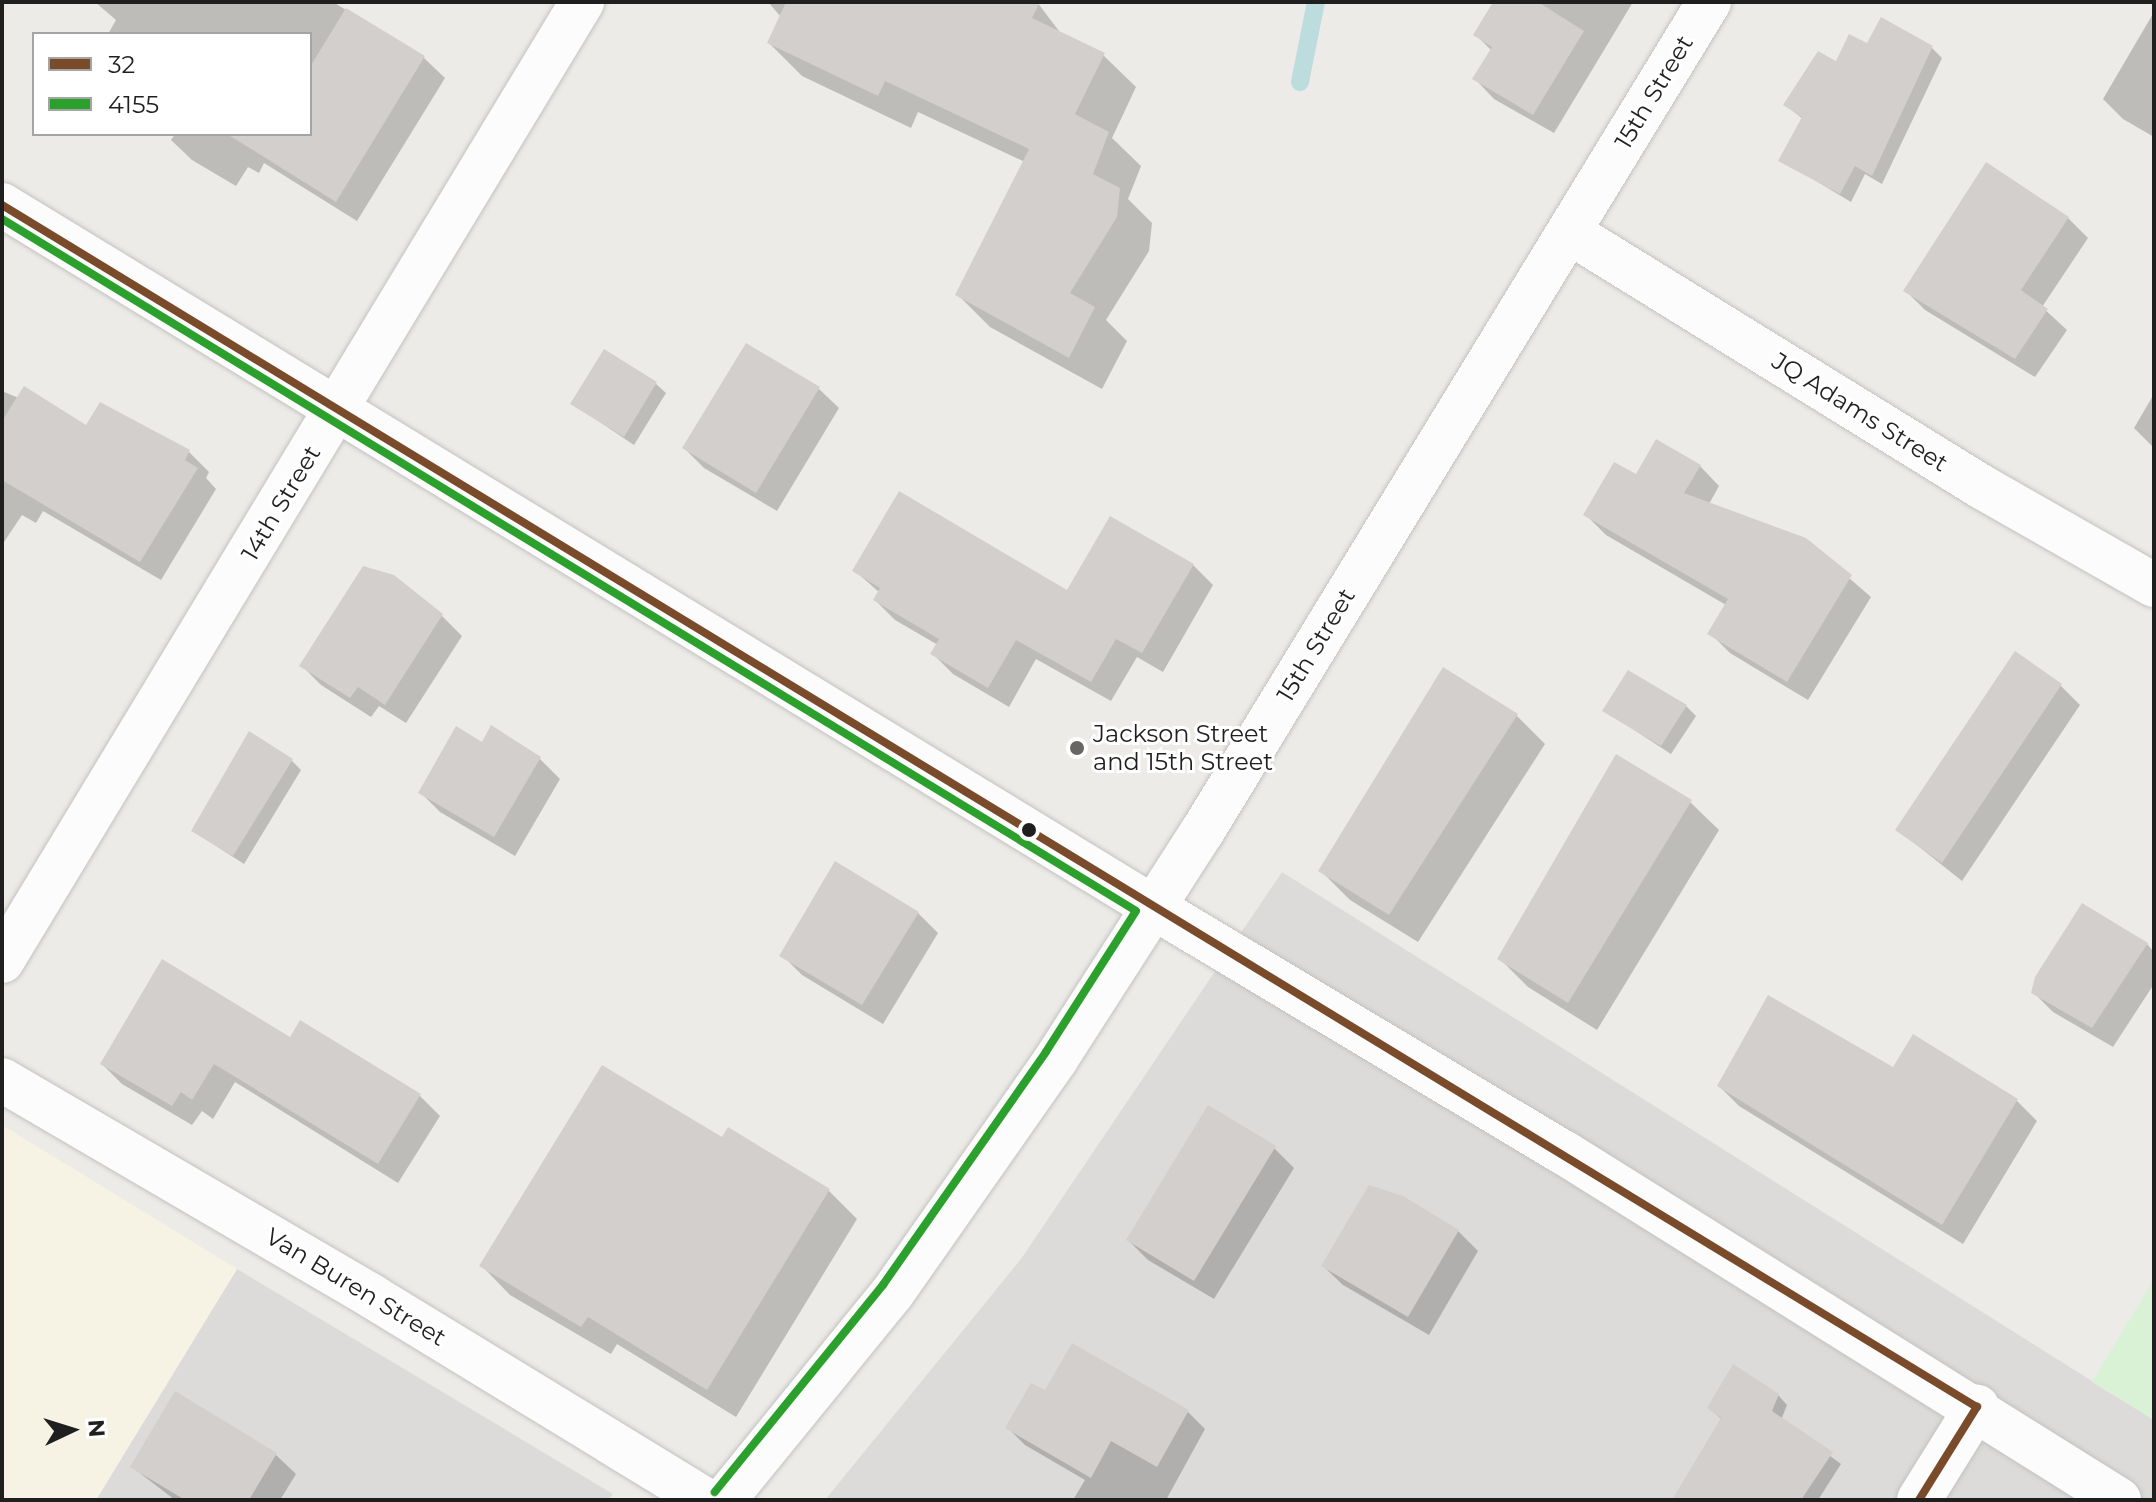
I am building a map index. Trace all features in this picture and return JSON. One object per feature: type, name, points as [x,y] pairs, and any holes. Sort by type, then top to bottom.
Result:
[{"type":"street","name":"14th Street","points":[[2,961],[582,2]]},
{"type":"street","name":"15th Street","points":[[724,1500],[893,1292],[1056,1059],[1153,907],[1709,2]]},
{"type":"street","points":[[2,205],[1977,1407],[2119,1500]]},
{"type":"street","name":"JQ Adams Street","points":[[1569,232],[1982,487],[2154,585]]},
{"type":"street","name":"Van Buren Street","points":[[2,1080],[373,1297],[706,1500]]},
{"type":"street","points":[[1919,1500],[1977,1407]]},
{"type":"shaded area","points":[[1282,872],[2154,1420],[2154,1500],[825,1500],[1021,1259]]},
{"type":"shaded area","points":[[2,1125],[237,1269],[96,1500],[2,1500]]},
{"type":"shaded area","points":[[237,1269],[613,1494],[609,1500],[96,1500]]},
{"type":"green space","points":[[2154,1279],[2154,1420],[2092,1382]]},
{"type":"building","points":[[786,2],[1040,2],[1032,18],[1105,53],[1075,114],[1109,132],[1093,174],[1120,188],[1117,217],[1070,293],[1095,307],[1069,358],[955,295],[1029,149],[885,81],[878,96],[767,43]]},
{"type":"building","points":[[1493,2],[1538,2],[1584,31],[1533,115],[1472,79],[1492,47],[1473,35]]},
{"type":"building","points":[[346,8],[425,56],[336,202],[230,136],[312,136],[312,64]]},
{"type":"building","points":[[1881,17],[1933,46],[1872,176],[1855,166],[1840,194],[1778,161],[1802,117],[1783,105],[1818,51],[1836,61],[1849,34],[1867,43]]},
{"type":"building","points":[[1986,162],[2069,217],[2021,290],[2048,309],[2015,359],[1903,291]]},
{"type":"building","points":[[746,343],[820,387],[756,493],[682,448]]},
{"type":"building","points":[[604,349],[657,382],[624,437],[570,404]]},
{"type":"building","points":[[24,386],[86,425],[100,402],[190,450],[185,460],[198,468],[140,562],[2,480],[2,421]]},
{"type":"building","points":[[1656,439],[1701,465],[1684,493],[1806,538],[1852,575],[1787,682],[1707,634],[1728,599],[1583,515],[1614,462],[1636,474]]},
{"type":"building","points":[[899,491],[1067,590],[1110,516],[1194,564],[1142,653],[1116,639],[1091,682],[1016,640],[988,688],[930,654],[939,639],[873,600],[880,588],[852,571]]},
{"type":"building","points":[[363,566],[394,575],[443,614],[385,705],[358,687],[350,698],[299,666]]},
{"type":"building","points":[[2015,651],[2062,684],[1942,863],[1895,830]]},
{"type":"building","points":[[1443,667],[1518,714],[1389,915],[1318,871]]},
{"type":"building","points":[[1628,670],[1687,705],[1661,746],[1602,711]]},
{"type":"building","points":[[491,725],[541,757],[494,837],[418,793],[456,726],[482,742]]},
{"type":"building","points":[[249,731],[293,759],[233,856],[191,831]]},
{"type":"building","points":[[1616,754],[1692,800],[1568,1003],[1497,959]]},
{"type":"building","points":[[835,861],[919,912],[862,1005],[779,956]]},
{"type":"building","points":[[2082,903],[2148,943],[2092,1028],[2031,993],[2035,977]]},
{"type":"building","points":[[162,959],[290,1037],[300,1020],[421,1094],[378,1164],[214,1064],[192,1100],[181,1092],[172,1106],[100,1064]]},
{"type":"building","points":[[1768,995],[1893,1067],[1913,1034],[2018,1099],[1942,1225],[1717,1086]]},
{"type":"building","points":[[602,1065],[722,1137],[728,1127],[830,1189],[707,1390],[588,1317],[581,1327],[479,1266]]},
{"type":"building","points":[[1208,1105],[1276,1146],[1194,1281],[1126,1240]]},
{"type":"building","points":[[1369,1185],[1403,1196],[1459,1230],[1408,1317],[1321,1266]]},
{"type":"building","points":[[1072,1343],[1189,1410],[1157,1467],[1111,1441],[1091,1478],[1005,1428],[1031,1383],[1045,1390]]},
{"type":"building","points":[[1733,1364],[1779,1394],[1772,1411],[1833,1452],[1801,1500],[1672,1500],[1721,1418],[1707,1408]]},
{"type":"building","points":[[175,1391],[277,1453],[249,1500],[185,1500],[130,1467]]},
{"type":"waterway","points":[[1300,82],[1316,2]]},
{"type":"transit line","name":"32","points":[[2,205],[1977,1407]]},
{"type":"transit line","name":"4155","points":[[2,219],[1136,911],[1046,1052],[883,1285],[715,1492]]},
{"type":"transit line","name":"32","points":[[1919,1500],[1977,1407]]},
{"type":"place","name":"Jackson Street and 15th Street","points":[[1077,748]]}]
